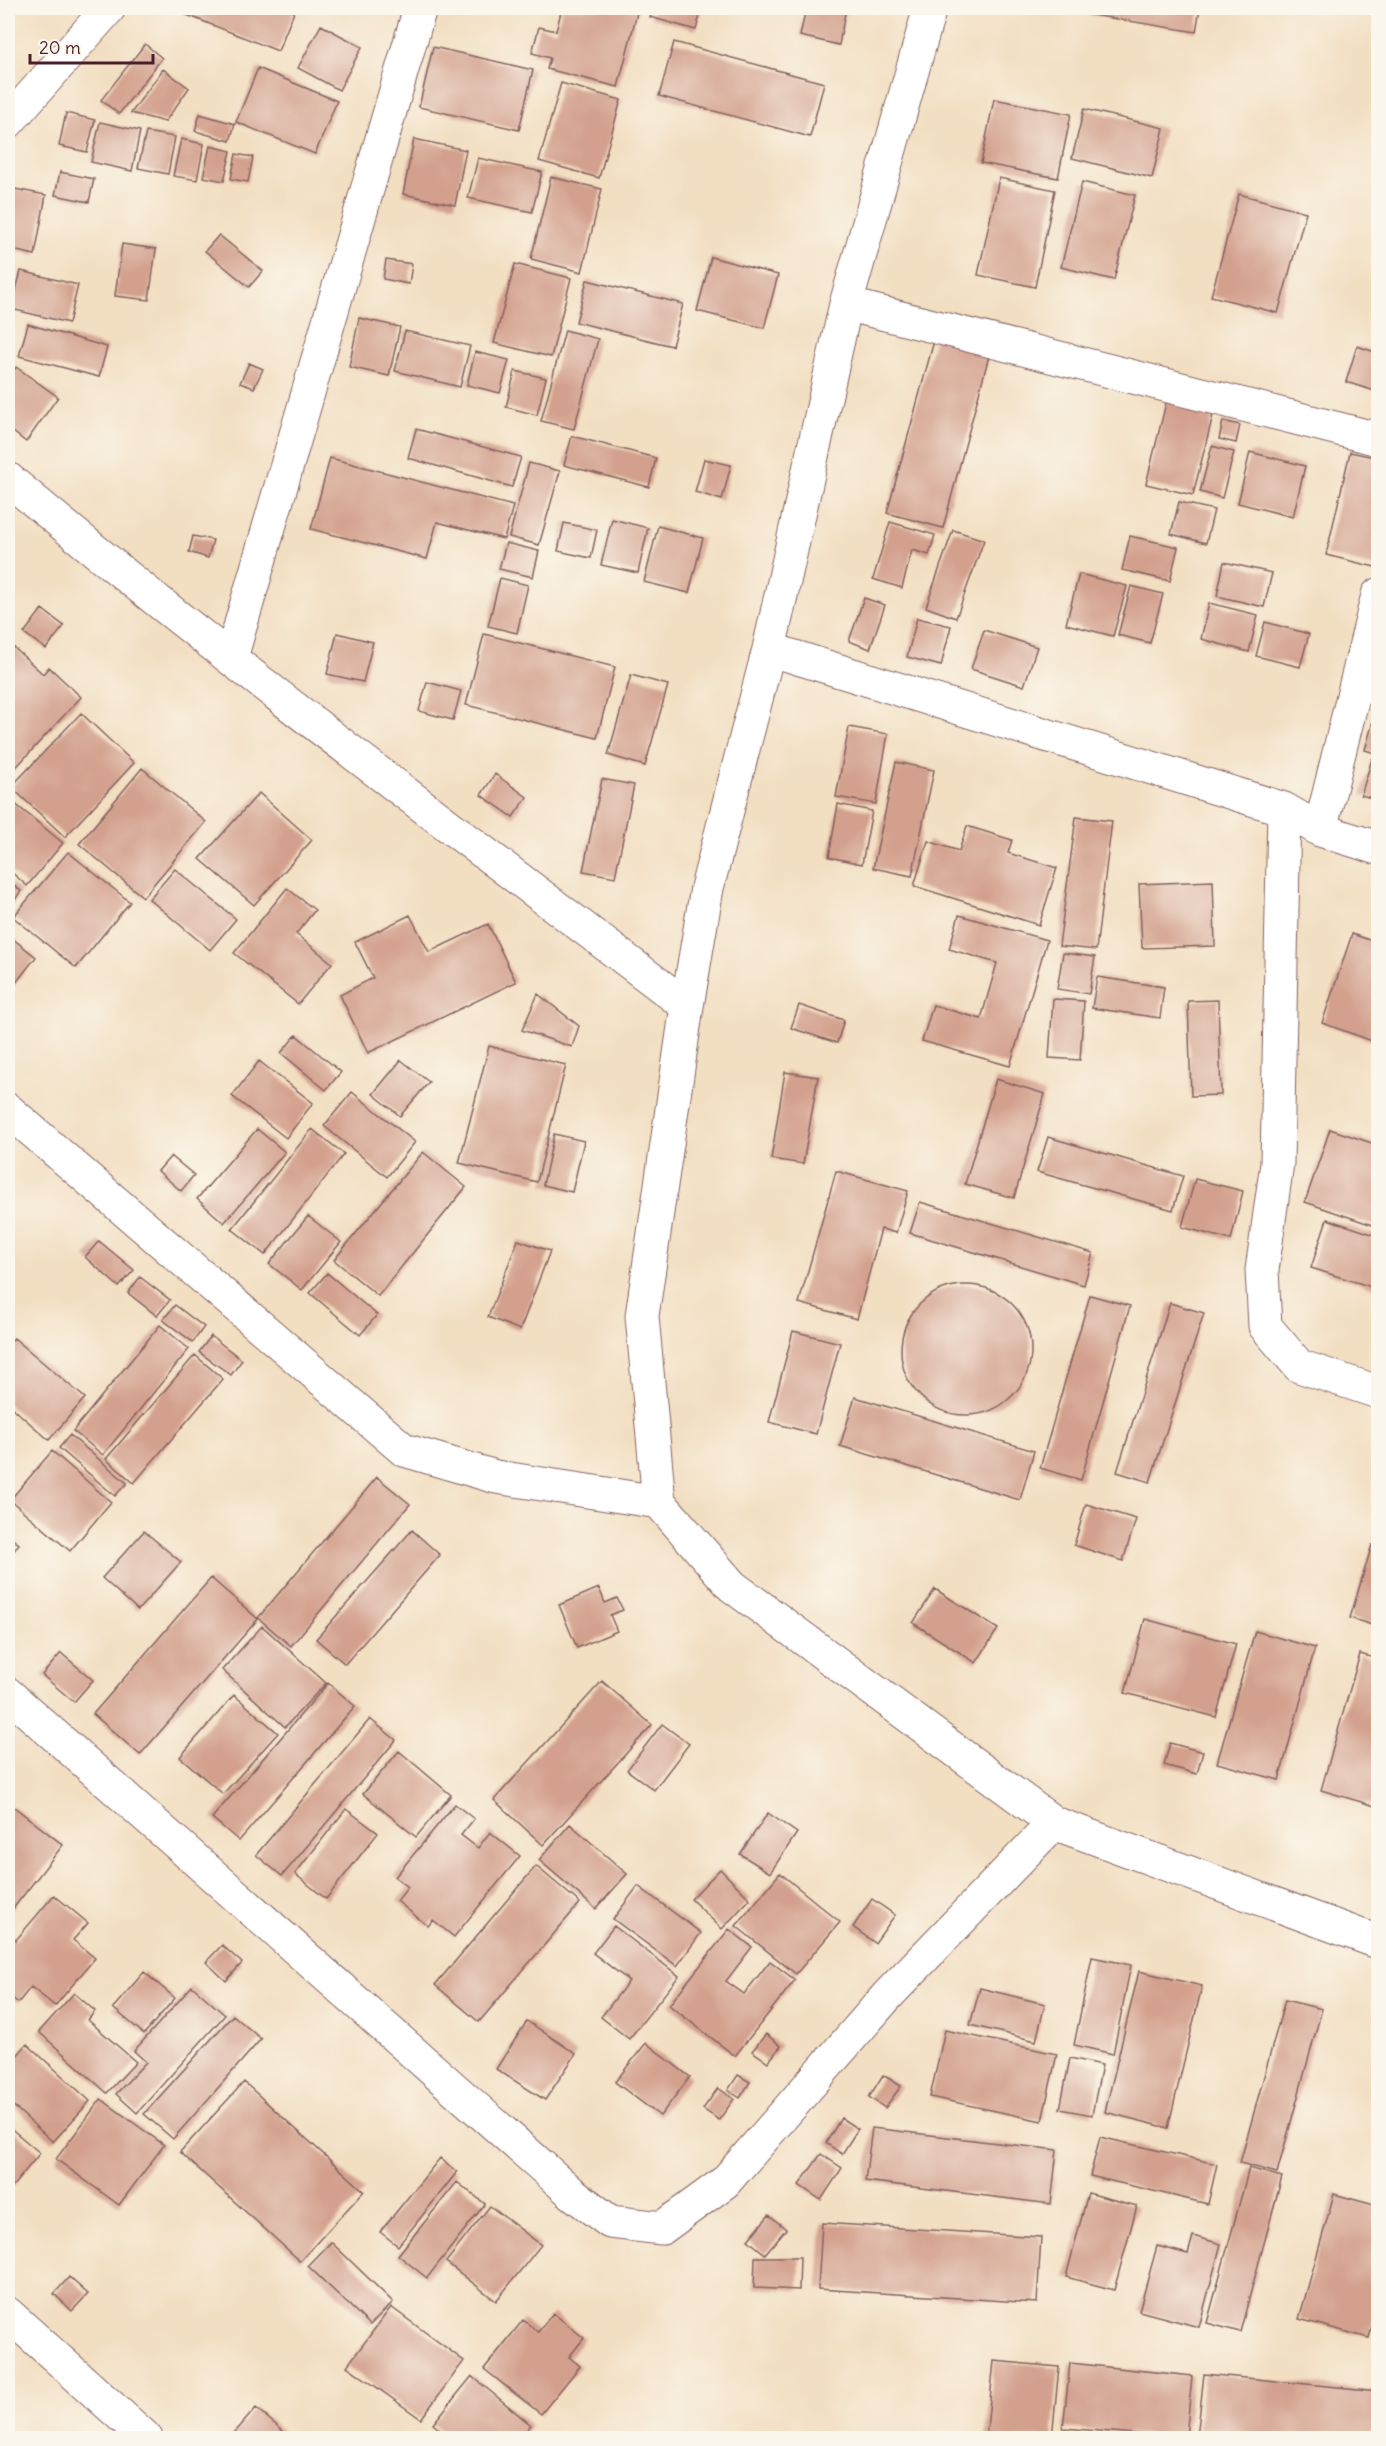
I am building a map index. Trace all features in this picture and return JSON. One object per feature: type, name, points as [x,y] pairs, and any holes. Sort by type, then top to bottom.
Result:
[{"type":"street","points":[[8,122],[109,8]]},
{"type":"street","points":[[231,658],[420,8]]},
{"type":"street","points":[[930,8],[846,304],[769,649],[707,888],[687,1006],[642,1316],[659,1502],[732,1586],[1054,1823],[1378,1942]]},
{"type":"street","points":[[846,304],[1378,439]]},
{"type":"street","points":[[8,479],[93,550],[231,658],[687,1006]]},
{"type":"street","points":[[1320,830],[1378,595]]},
{"type":"street","points":[[769,649],[1284,808],[1320,830],[1378,848]]},
{"type":"street","points":[[1284,808],[1276,1163],[1262,1270],[1265,1326],[1299,1366],[1378,1392]]},
{"type":"street","points":[[8,1110],[404,1450],[496,1477],[659,1502]]},
{"type":"street","points":[[8,1694],[572,2193],[610,2222],[662,2228],[725,2182],[888,1996],[1054,1823]]},
{"type":"street","points":[[8,2314],[146,2439]]},
{"type":"building","points":[[184,8],[288,8],[295,10],[278,51],[182,13]]},
{"type":"building","points":[[562,8],[638,9],[618,87],[547,69],[550,58],[532,53],[539,27],[556,31]]},
{"type":"building","points":[[653,8],[702,8],[696,30],[650,17]]},
{"type":"building","points":[[806,8],[846,8],[839,45],[800,36]]},
{"type":"building","points":[[1049,8],[1200,8],[1196,32]]},
{"type":"building","points":[[321,25],[362,47],[339,90],[298,68]]},
{"type":"building","points":[[674,42],[824,83],[810,137],[659,96]]},
{"type":"building","points":[[145,44],[162,58],[119,114],[101,100]]},
{"type":"building","points":[[433,47],[533,70],[519,130],[419,107]]},
{"type":"building","points":[[258,68],[337,101],[315,154],[236,122]]},
{"type":"building","points":[[163,69],[189,88],[165,122],[131,113]]},
{"type":"building","points":[[561,83],[621,100],[599,178],[539,161]]},
{"type":"building","points":[[994,99],[1071,114],[1058,178],[981,163]]},
{"type":"building","points":[[1084,109],[1164,128],[1152,178],[1072,158]]},
{"type":"building","points":[[66,113],[95,120],[87,152],[59,146]]},
{"type":"building","points":[[200,114],[235,124],[230,141],[195,131]]},
{"type":"building","points":[[100,122],[140,131],[132,171],[91,162]]},
{"type":"building","points":[[146,132],[175,137],[168,174],[138,168]]},
{"type":"building","points":[[181,139],[204,144],[197,180],[173,176]]},
{"type":"building","points":[[414,139],[466,150],[455,205],[403,194]]},
{"type":"building","points":[[210,146],[231,151],[224,181],[203,177]]},
{"type":"building","points":[[236,154],[253,157],[248,182],[231,179]]},
{"type":"building","points":[[478,158],[542,172],[532,212],[468,198]]},
{"type":"building","points":[[60,172],[94,179],[89,202],[55,195]]},
{"type":"building","points":[[551,177],[602,189],[582,272],[531,259]]},
{"type":"building","points":[[999,178],[1055,190],[1035,287],[978,275]]},
{"type":"building","points":[[1082,182],[1135,195],[1114,280],[1061,267]]},
{"type":"building","points":[[15,189],[46,195],[35,255],[8,249],[8,230]]},
{"type":"building","points":[[1239,194],[1306,212],[1278,313],[1211,296]]},
{"type":"building","points":[[219,235],[263,271],[249,287],[205,251]]},
{"type":"building","points":[[122,244],[156,249],[149,300],[115,296]]},
{"type":"building","points":[[711,257],[778,275],[764,328],[697,311]]},
{"type":"building","points":[[386,260],[412,264],[409,284],[383,279]]},
{"type":"building","points":[[515,264],[571,278],[551,357],[494,343]]},
{"type":"building","points":[[21,271],[78,285],[69,323],[11,309]]},
{"type":"building","points":[[587,280],[683,304],[672,346],[576,322]]},
{"type":"building","points":[[359,318],[400,327],[389,376],[349,367]]},
{"type":"building","points":[[28,324],[107,347],[99,377],[19,356]]},
{"type":"building","points":[[565,330],[598,339],[574,429],[541,421]]},
{"type":"building","points":[[405,331],[470,346],[460,387],[395,371]]},
{"type":"building","points":[[935,337],[990,352],[943,528],[887,513]]},
{"type":"building","points":[[1357,346],[1378,353],[1378,392],[1346,382]]},
{"type":"building","points":[[475,352],[509,360],[500,393],[467,385]]},
{"type":"building","points":[[249,363],[263,369],[254,388],[240,383]]},
{"type":"building","points":[[16,367],[58,397],[26,442],[8,428],[8,379]]},
{"type":"building","points":[[515,371],[546,378],[537,415],[506,407]]},
{"type":"building","points":[[1167,399],[1214,411],[1193,495],[1146,484]]},
{"type":"building","points":[[1223,421],[1240,425],[1236,443],[1219,439]]},
{"type":"building","points":[[416,429],[521,457],[512,487],[408,458]]},
{"type":"building","points":[[572,436],[656,458],[649,487],[564,465]]},
{"type":"building","points":[[1212,446],[1234,452],[1222,498],[1200,492]]},
{"type":"building","points":[[1250,452],[1305,466],[1293,517],[1238,503]]},
{"type":"building","points":[[1350,452],[1378,458],[1378,551],[1375,567],[1326,555]]},
{"type":"building","points":[[330,458],[513,506],[504,539],[437,522],[427,559],[311,529]]},
{"type":"building","points":[[704,459],[731,465],[722,500],[695,492]]},
{"type":"building","points":[[529,463],[560,471],[539,545],[509,537]]},
{"type":"building","points":[[1179,502],[1214,510],[1206,543],[1171,534]]},
{"type":"building","points":[[612,519],[648,528],[638,573],[601,565]]},
{"type":"building","points":[[890,522],[935,535],[929,555],[912,550],[902,588],[873,579]]},
{"type":"building","points":[[564,523],[597,530],[591,558],[558,551]]},
{"type":"building","points":[[658,526],[703,538],[689,593],[644,582]]},
{"type":"building","points":[[953,530],[984,540],[956,618],[926,607]]},
{"type":"building","points":[[193,536],[213,540],[208,558],[189,552]]},
{"type":"building","points":[[1130,536],[1178,547],[1170,581],[1122,570]]},
{"type":"building","points":[[506,543],[539,551],[533,577],[499,569]]},
{"type":"building","points":[[1224,562],[1272,573],[1264,607],[1217,596]]},
{"type":"building","points":[[1079,574],[1127,586],[1113,636],[1066,624]]},
{"type":"building","points":[[500,578],[528,585],[517,633],[488,626]]},
{"type":"building","points":[[1131,586],[1163,594],[1150,643],[1118,635]]},
{"type":"building","points":[[864,598],[885,605],[870,649],[849,641]]},
{"type":"building","points":[[1209,603],[1258,615],[1249,652],[1201,639]]},
{"type":"building","points":[[42,609],[64,626],[46,649],[24,633]]},
{"type":"building","points":[[917,618],[951,626],[941,666],[907,657]]},
{"type":"building","points":[[1265,622],[1309,634],[1300,667],[1256,656]]},
{"type":"building","points":[[984,630],[1037,647],[1024,686],[971,669]]},
{"type":"building","points":[[337,633],[373,642],[363,682],[327,674]]},
{"type":"building","points":[[484,634],[615,667],[597,738],[466,705]]},
{"type":"building","points":[[11,645],[43,674],[49,667],[81,697],[8,776],[8,648]]},
{"type":"building","points":[[631,675],[668,685],[645,766],[608,755]]},
{"type":"building","points":[[427,682],[461,691],[453,720],[419,711]]},
{"type":"building","points":[[81,713],[134,763],[65,837],[11,787]]},
{"type":"building","points":[[1375,714],[1378,715],[1378,754],[1365,750]]},
{"type":"building","points":[[849,727],[888,734],[876,804],[836,797]]},
{"type":"building","points":[[1372,759],[1378,761],[1378,800],[1361,795]]},
{"type":"building","points":[[896,762],[934,770],[912,876],[873,868]]},
{"type":"building","points":[[142,768],[206,822],[143,897],[79,844]]},
{"type":"building","points":[[495,774],[527,797],[513,817],[481,795]]},
{"type":"building","points":[[602,779],[634,785],[615,877],[583,871]]},
{"type":"building","points":[[259,793],[312,840],[254,905],[200,859]]},
{"type":"building","points":[[8,798],[63,843],[27,886],[8,869]]},
{"type":"building","points":[[838,804],[872,811],[862,864],[829,857]]},
{"type":"building","points":[[1076,817],[1112,821],[1096,950],[1059,946]]},
{"type":"building","points":[[967,826],[1012,840],[1008,853],[1057,868],[1039,925],[914,886],[928,841],[959,851]]},
{"type":"building","points":[[68,852],[130,902],[76,968],[13,917]]},
{"type":"building","points":[[175,869],[236,919],[210,950],[149,899]]},
{"type":"building","points":[[8,881],[21,891],[8,910]]},
{"type":"building","points":[[1213,881],[1215,946],[1142,948],[1139,884]]},
{"type":"building","points":[[287,888],[315,910],[296,934],[332,963],[298,1004],[234,953]]},
{"type":"building","points":[[410,915],[429,952],[488,924],[516,982],[368,1053],[340,995],[373,978],[355,942]]},
{"type":"building","points":[[959,915],[1047,940],[1010,1066],[922,1041],[933,1005],[981,1019],[997,963],[949,949]]},
{"type":"building","points":[[1352,934],[1378,943],[1378,1043],[1322,1023]]},
{"type":"building","points":[[8,935],[36,957],[8,993]]},
{"type":"building","points":[[1063,953],[1095,957],[1089,994],[1057,989]]},
{"type":"building","points":[[1097,977],[1164,987],[1160,1018],[1092,1008]]},
{"type":"building","points":[[538,994],[579,1026],[572,1047],[522,1030]]},
{"type":"building","points":[[1053,999],[1084,1001],[1080,1060],[1049,1058]]},
{"type":"building","points":[[1218,1000],[1221,1095],[1191,1096],[1188,1001]]},
{"type":"building","points":[[799,1005],[844,1020],[837,1043],[791,1028]]},
{"type":"building","points":[[296,1035],[341,1072],[326,1090],[281,1053]]},
{"type":"building","points":[[489,1046],[566,1065],[537,1182],[459,1163]]},
{"type":"building","points":[[401,1060],[429,1082],[400,1116],[373,1094]]},
{"type":"building","points":[[259,1061],[313,1103],[286,1138],[232,1096]]},
{"type":"building","points":[[785,1072],[818,1077],[803,1164],[771,1159]]},
{"type":"building","points":[[996,1079],[1045,1094],[1014,1198],[965,1184]]},
{"type":"building","points":[[352,1092],[415,1142],[387,1177],[324,1126]]},
{"type":"building","points":[[257,1129],[285,1152],[224,1223],[197,1199]]},
{"type":"building","points":[[312,1129],[344,1154],[265,1255],[232,1229]]},
{"type":"building","points":[[1330,1129],[1378,1145],[1378,1227],[1305,1202]]},
{"type":"building","points":[[554,1134],[584,1141],[572,1192],[543,1185]]},
{"type":"building","points":[[1048,1137],[1183,1176],[1173,1210],[1037,1172]]},
{"type":"building","points":[[423,1152],[466,1187],[378,1296],[334,1260]]},
{"type":"building","points":[[171,1156],[194,1175],[181,1191],[158,1171]]},
{"type":"building","points":[[836,1171],[908,1191],[896,1233],[881,1229],[857,1319],[799,1303]]},
{"type":"building","points":[[1195,1179],[1243,1191],[1231,1240],[1182,1227]]},
{"type":"building","points":[[920,1202],[1093,1253],[1084,1285],[910,1233]]},
{"type":"building","points":[[308,1216],[341,1242],[302,1290],[269,1264]]},
{"type":"building","points":[[1327,1219],[1378,1236],[1378,1289],[1311,1268]]},
{"type":"building","points":[[518,1240],[550,1251],[520,1330],[488,1317]]},
{"type":"building","points":[[99,1241],[134,1270],[119,1287],[85,1257]]},
{"type":"building","points":[[327,1273],[377,1315],[360,1335],[310,1293]]},
{"type":"building","points":[[140,1277],[170,1300],[157,1316],[128,1293]]},
{"type":"building","points":[[966,1285],[991,1290],[1012,1304],[1026,1325],[1031,1350],[1026,1375],[1012,1396],[991,1410],[966,1415],[941,1410],[920,1396],[906,1375],[901,1350],[906,1325],[920,1304],[941,1290]]},
{"type":"building","points":[[1090,1295],[1130,1306],[1081,1480],[1040,1468]]},
{"type":"building","points":[[1170,1303],[1204,1313],[1150,1482],[1117,1472]]},
{"type":"building","points":[[175,1305],[204,1327],[193,1342],[163,1320]]},
{"type":"building","points":[[160,1325],[189,1349],[103,1455],[73,1431]]},
{"type":"building","points":[[793,1331],[840,1343],[816,1434],[769,1422]]},
{"type":"building","points":[[211,1336],[242,1360],[231,1375],[199,1352]]},
{"type":"building","points":[[14,1338],[85,1398],[49,1440],[8,1404],[8,1345]]},
{"type":"building","points":[[195,1355],[223,1379],[134,1483],[106,1459]]},
{"type":"building","points":[[855,1397],[1034,1451],[1020,1500],[840,1446]]},
{"type":"building","points":[[70,1435],[127,1483],[115,1496],[59,1448]]},
{"type":"building","points":[[52,1451],[111,1502],[70,1551],[10,1500]]},
{"type":"building","points":[[377,1477],[410,1504],[291,1646],[258,1618]]},
{"type":"building","points":[[1086,1504],[1136,1519],[1123,1561],[1074,1545]]},
{"type":"building","points":[[412,1530],[440,1555],[345,1664],[316,1639]]},
{"type":"building","points":[[144,1531],[181,1562],[138,1610],[102,1578]]},
{"type":"building","points":[[8,1536],[19,1544],[8,1559]]},
{"type":"building","points":[[1372,1545],[1378,1547],[1378,1627],[1350,1618]]},
{"type":"building","points":[[211,1578],[258,1619],[140,1755],[93,1714]]},
{"type":"building","points":[[599,1588],[605,1603],[617,1598],[623,1610],[610,1615],[617,1631],[577,1648],[559,1605]]},
{"type":"building","points":[[935,1589],[998,1629],[976,1663],[913,1623]]},
{"type":"building","points":[[1145,1619],[1236,1644],[1216,1717],[1125,1693]]},
{"type":"building","points":[[262,1626],[326,1683],[285,1727],[222,1670]]},
{"type":"building","points":[[1255,1631],[1315,1648],[1279,1780],[1217,1763]]},
{"type":"building","points":[[61,1653],[93,1680],[74,1702],[42,1675]]},
{"type":"building","points":[[1360,1654],[1378,1659],[1378,1807],[1321,1790]]},
{"type":"building","points":[[602,1681],[652,1725],[543,1845],[494,1800]]},
{"type":"building","points":[[328,1683],[355,1706],[239,1841],[212,1818]]},
{"type":"building","points":[[234,1695],[278,1733],[223,1794],[180,1757]]},
{"type":"building","points":[[370,1719],[396,1740],[282,1876],[256,1855]]},
{"type":"building","points":[[662,1724],[689,1744],[654,1790],[627,1770]]},
{"type":"building","points":[[1170,1743],[1203,1752],[1197,1774],[1164,1765]]},
{"type":"building","points":[[399,1751],[451,1795],[416,1837],[363,1794]]},
{"type":"building","points":[[455,1804],[474,1819],[461,1835],[478,1848],[490,1832],[520,1856],[454,1937],[433,1920],[428,1926],[397,1901],[408,1887],[395,1877]]},
{"type":"building","points":[[13,1806],[63,1845],[8,1915],[8,1812]]},
{"type":"building","points":[[346,1809],[378,1833],[326,1899],[295,1874]]},
{"type":"building","points":[[768,1813],[797,1833],[770,1873],[740,1854]]},
{"type":"building","points":[[570,1824],[627,1874],[596,1909],[539,1860]]},
{"type":"building","points":[[536,1866],[580,1903],[479,2022],[435,1985]]},
{"type":"building","points":[[720,1869],[750,1899],[722,1929],[691,1899]]},
{"type":"building","points":[[780,1873],[840,1922],[796,1974],[736,1926]]},
{"type":"building","points":[[638,1886],[701,1933],[677,1966],[613,1919]]},
{"type":"building","points":[[54,1895],[88,1923],[73,1940],[95,1958],[55,2006],[31,1987],[18,2003],[8,1994],[8,1932],[16,1940]]},
{"type":"building","points":[[872,1899],[895,1915],[875,1943],[853,1927]]},
{"type":"building","points":[[614,1926],[679,1976],[629,2039],[601,2017],[629,1981],[593,1953]]},
{"type":"building","points":[[729,1929],[752,1947],[726,1981],[744,1994],[770,1961],[795,1980],[735,2056],[669,2005]]},
{"type":"building","points":[[222,1945],[242,1963],[226,1981],[206,1962]]},
{"type":"building","points":[[1092,1957],[1131,1965],[1113,2054],[1074,2045]]},
{"type":"building","points":[[1139,1971],[1202,1986],[1168,2128],[1105,2112]]},
{"type":"building","points":[[144,1972],[175,1998],[144,2034],[113,2008]]},
{"type":"building","points":[[192,1986],[225,2015],[137,2113],[116,2094],[146,2062],[134,2051]]},
{"type":"building","points":[[980,1988],[1045,2004],[1036,2041],[970,2025]]},
{"type":"building","points":[[74,1993],[95,2011],[88,2020],[136,2062],[107,2093],[39,2032]]},
{"type":"building","points":[[1285,2000],[1322,2009],[1277,2173],[1240,2163]]},
{"type":"building","points":[[233,2015],[261,2039],[173,2139],[144,2114]]},
{"type":"building","points":[[527,2021],[576,2054],[545,2100],[496,2069]]},
{"type":"building","points":[[945,2030],[1057,2054],[1042,2121],[930,2097]]},
{"type":"building","points":[[766,2034],[781,2046],[768,2062],[752,2051]]},
{"type":"building","points":[[646,2043],[690,2077],[660,2116],[615,2082]]},
{"type":"building","points":[[27,2044],[90,2101],[53,2142],[8,2101],[8,2066]]},
{"type":"building","points":[[1070,2058],[1102,2065],[1092,2115],[1060,2109]]},
{"type":"building","points":[[738,2075],[750,2082],[740,2098],[728,2090]]},
{"type":"building","points":[[883,2075],[901,2086],[885,2108],[869,2097]]},
{"type":"building","points":[[244,2082],[364,2191],[300,2261],[180,2152]]},
{"type":"building","points":[[718,2088],[734,2099],[719,2120],[703,2109]]},
{"type":"building","points":[[101,2099],[164,2145],[119,2205],[56,2159]]},
{"type":"building","points":[[841,2118],[858,2129],[842,2154],[826,2143]]},
{"type":"building","points":[[8,2126],[40,2153],[8,2192]]},
{"type":"building","points":[[872,2128],[1057,2150],[1051,2204],[865,2181]]},
{"type":"building","points":[[1100,2137],[1217,2164],[1208,2204],[1090,2176]]},
{"type":"building","points":[[821,2154],[842,2168],[821,2200],[799,2185]]},
{"type":"building","points":[[440,2158],[457,2172],[398,2246],[380,2232]]},
{"type":"building","points":[[1249,2168],[1282,2177],[1240,2332],[1207,2323]]},
{"type":"building","points":[[457,2182],[485,2204],[427,2278],[398,2255]]},
{"type":"building","points":[[1088,2193],[1137,2206],[1114,2290],[1066,2277]]},
{"type":"building","points":[[1334,2194],[1378,2206],[1378,2302],[1369,2338],[1299,2319]]},
{"type":"building","points":[[490,2206],[541,2245],[496,2301],[446,2262]]},
{"type":"building","points":[[769,2215],[786,2229],[765,2254],[748,2240]]},
{"type":"building","points":[[822,2223],[1041,2237],[1037,2303],[818,2289]]},
{"type":"building","points":[[1193,2236],[1221,2244],[1199,2327],[1139,2311],[1157,2246],[1188,2254]]},
{"type":"building","points":[[331,2242],[393,2302],[370,2325],[308,2266]]},
{"type":"building","points":[[755,2257],[800,2257],[799,2290],[754,2288]]},
{"type":"building","points":[[69,2277],[88,2294],[72,2311],[54,2294]]},
{"type":"building","points":[[391,2307],[464,2361],[421,2419],[347,2366]]},
{"type":"building","points":[[553,2313],[584,2338],[569,2357],[580,2366],[541,2414],[484,2369],[523,2320],[538,2332]]},
{"type":"building","points":[[994,2361],[1059,2367],[1052,2438],[986,2438]]},
{"type":"building","points":[[1070,2363],[1192,2376],[1186,2438],[1063,2428]]},
{"type":"building","points":[[1204,2374],[1378,2391],[1378,2438],[1197,2438]]},
{"type":"building","points":[[472,2376],[531,2425],[520,2438],[450,2438],[433,2424]]},
{"type":"building","points":[[256,2408],[283,2431],[277,2438],[230,2438]]}]
